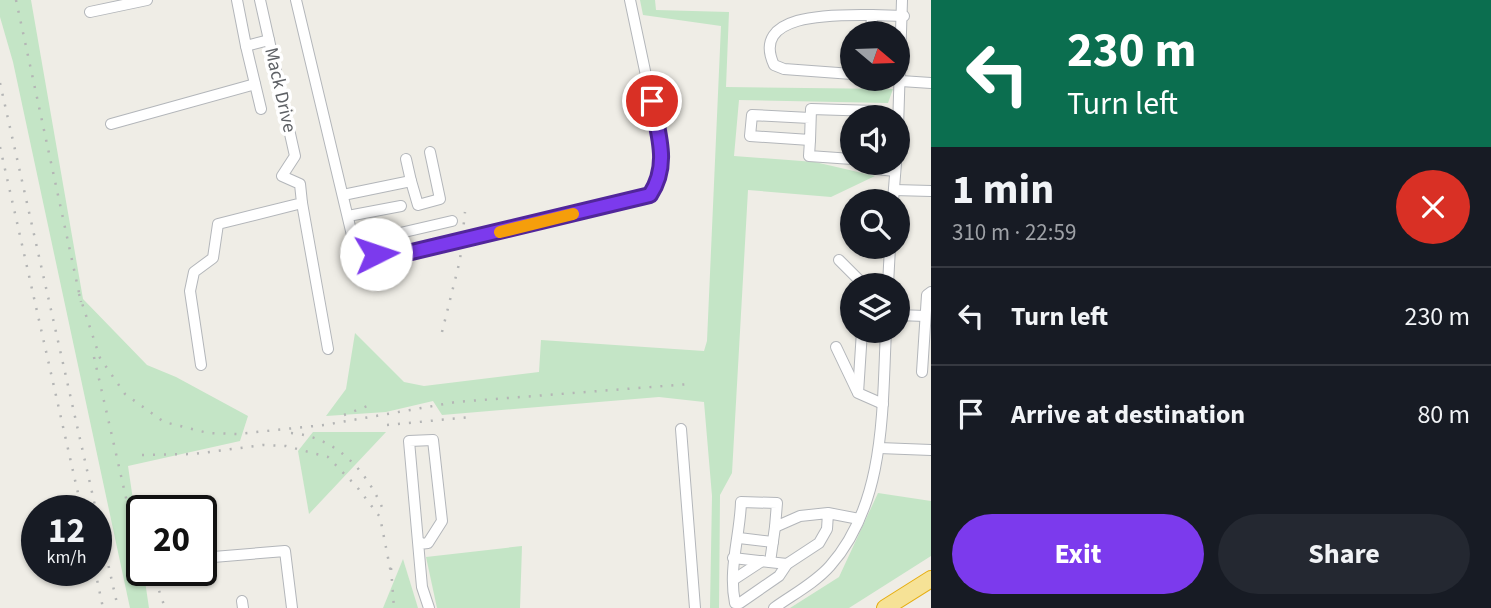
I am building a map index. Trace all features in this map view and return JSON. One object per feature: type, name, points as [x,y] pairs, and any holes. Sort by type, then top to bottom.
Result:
[{"type":"highway","points":[[885,608],[931,579]]},
{"type":"street","points":[[90,12],[147,0]]},
{"type":"street","points":[[260,0],[237,3],[261,109]]},
{"type":"street","name":"Mack Drive","points":[[260,0],[295,156],[282,176],[300,184],[302,203]]},
{"type":"street","points":[[296,0],[352,235],[358,243],[376,254],[399,255],[650,195],[659,182],[662,151],[630,0]]},
{"type":"street","points":[[902,0],[904,21]]},
{"type":"street","points":[[872,15],[872,21]]},
{"type":"street","points":[[840,73],[784,69],[774,65],[769,55],[770,38],[775,32],[808,16],[904,16]]},
{"type":"street","points":[[246,46],[269,40]]},
{"type":"street","points":[[910,80],[931,83]]},
{"type":"street","points":[[111,124],[256,84]]},
{"type":"street","points":[[840,111],[811,109],[809,156],[840,158]]},
{"type":"street","points":[[810,118],[752,116],[750,136],[810,141]]},
{"type":"street","points":[[407,159],[418,205],[440,199],[430,152]]},
{"type":"street","points":[[344,194],[411,181]]},
{"type":"street","points":[[910,194],[931,191]]},
{"type":"street","points":[[201,365],[190,290],[194,272],[213,257],[218,224],[302,203],[328,349]]},
{"type":"street","points":[[348,216],[401,206]]},
{"type":"street","points":[[358,243],[452,221]]},
{"type":"street","points":[[839,260],[852,273]]},
{"type":"street","points":[[922,372],[927,295],[931,292]]},
{"type":"street","points":[[910,315],[925,316]]},
{"type":"street","points":[[858,393],[861,343]]},
{"type":"street","points":[[774,608],[828,568],[859,519],[872,485],[879,447],[886,343]]},
{"type":"street","points":[[836,347],[858,393],[883,404]]},
{"type":"street","points":[[681,429],[695,608]]},
{"type":"street","points":[[419,544],[428,543],[442,521],[432,440],[409,441],[423,593],[429,608]]},
{"type":"street","points":[[879,447],[931,450]]},
{"type":"street","points":[[733,580],[766,561],[775,527],[777,503],[741,502],[740,538],[733,558],[733,580],[734,601],[739,604],[779,576],[787,564],[819,543],[827,529],[828,513]]},
{"type":"street","points":[[775,527],[800,516],[828,513],[859,519]]},
{"type":"street","points":[[740,538],[773,542]]},
{"type":"street","points":[[217,557],[285,551],[292,608]]},
{"type":"street","points":[[733,558],[787,564]]},
{"type":"green space","points":[[0,0],[31,0],[83,299],[147,365],[176,377],[248,416],[240,441],[128,466],[132,495],[126,495],[126,586],[146,586],[149,608],[130,608],[112,524],[112,495],[106,495],[13,62],[0,17]]},
{"type":"green space","points":[[640,0],[655,0],[656,10],[729,12],[726,87],[892,91],[888,103],[739,100],[734,156],[815,162],[840,168],[840,175],[875,176],[848,189],[840,189],[840,193],[831,197],[748,190],[732,473],[720,495],[719,608],[710,608],[712,496],[704,402],[659,397],[442,415],[433,401],[386,412],[326,416],[346,389],[355,333],[404,382],[424,386],[539,372],[541,340],[704,351],[707,341],[721,26],[643,15]]},
{"type":"green space","points":[[313,432],[386,432],[309,514],[298,451]]},
{"type":"green space","points":[[878,493],[931,501],[931,556],[849,608],[790,608],[839,577]]},
{"type":"green space","points":[[522,546],[520,608],[437,608],[426,557]]},
{"type":"green space","points":[[403,559],[418,608],[383,608]]},
{"type":"railway","points":[[16,0],[81,302]]},
{"type":"railway","points":[[0,83],[118,608]]},
{"type":"railway","points":[[0,147],[78,495]]},
{"type":"railway","points":[[442,332],[460,260],[465,212]]},
{"type":"railway","points":[[79,294],[100,358],[125,394],[164,422],[208,433],[237,434],[324,425],[456,402],[690,384]]},
{"type":"railway","points":[[94,357],[126,498]]},
{"type":"railway","points":[[344,415],[370,405]]},
{"type":"railway","points":[[387,425],[471,417]]},
{"type":"railway","points":[[291,433],[323,441],[349,459],[369,483],[384,512]]},
{"type":"railway","points":[[142,455],[194,454],[263,445],[286,446],[328,457],[357,487],[380,517],[392,578]]},
{"type":"railway","points":[[391,568],[394,608]]},
{"type":"railway","points":[[98,586],[103,608]]},
{"type":"railway","points":[[157,586],[165,608]]},
{"type":"slow traffic","points":[[500,232],[573,214]]},
{"type":"route","points":[[376,254],[399,255],[650,195],[659,182],[662,165],[662,151],[652,101]]}]
